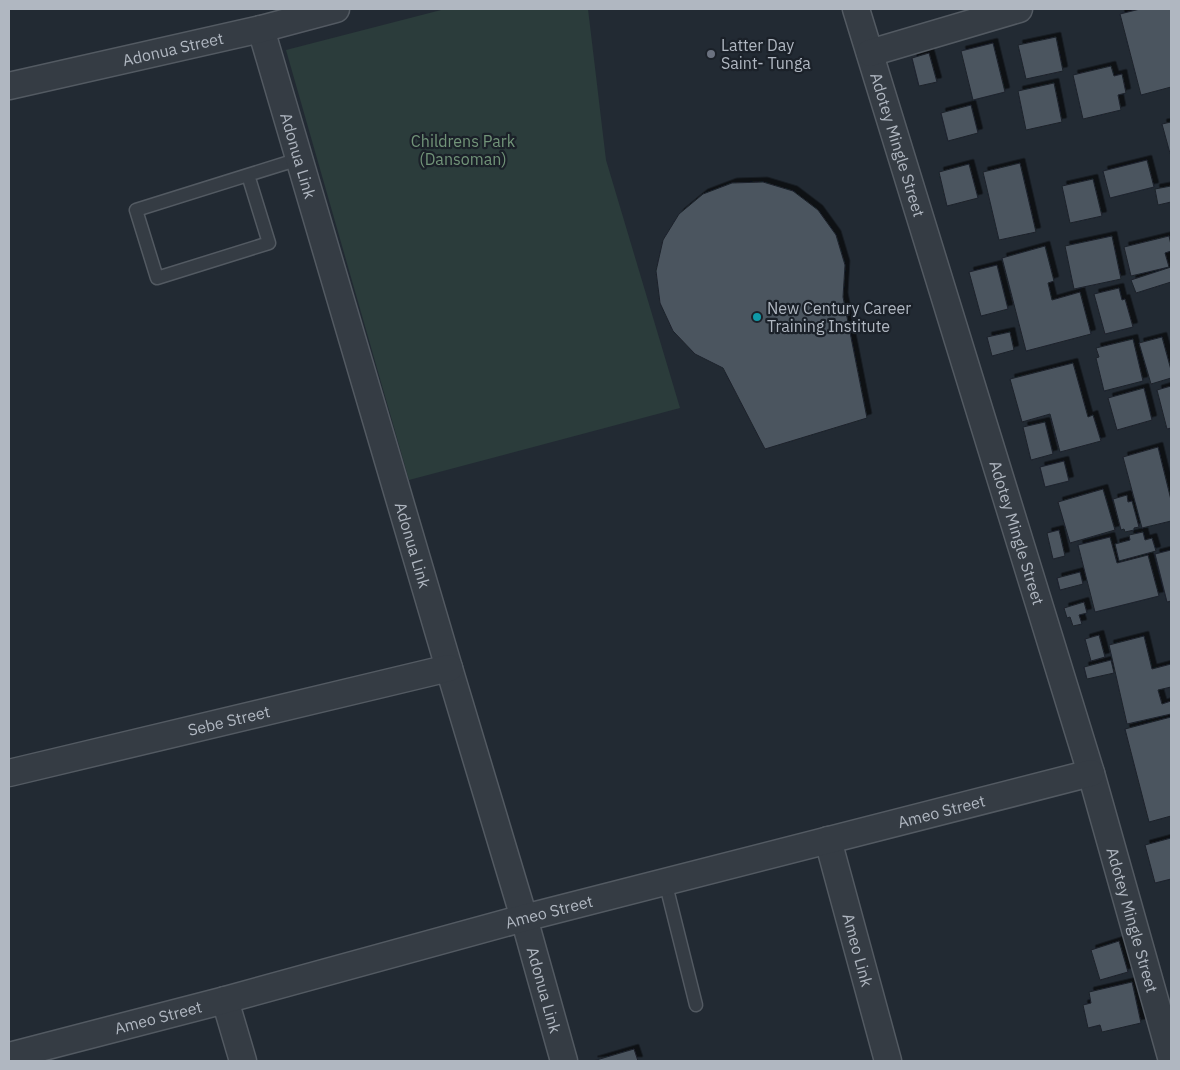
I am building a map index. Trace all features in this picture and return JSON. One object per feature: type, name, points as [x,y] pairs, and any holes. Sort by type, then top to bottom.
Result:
[{"type":"street","name":"Adonua Street","points":[[9,86],[261,29],[336,9]]},
{"type":"street","name":"Adotey Mingle Street","points":[[856,9],[1092,773],[1168,1032],[1171,1057]]},
{"type":"street","points":[[870,53],[1019,9]]},
{"type":"street","name":"Adonua Link","points":[[261,29],[524,918],[564,1061]]},
{"type":"street","name":"Sebe Street","points":[[9,773],[449,668]]},
{"type":"street","name":"Ameo Street","points":[[9,1056],[225,1000],[665,881],[1092,773]]},
{"type":"street","name":"Ameo Link","points":[[828,840],[888,1061]]},
{"type":"street","points":[[225,1000],[243,1061]]},
{"type":"lane","points":[[248,175],[269,243],[157,278],[136,210],[248,175],[300,159]]},
{"type":"lane","points":[[665,881],[696,1006]]},
{"type":"green space","name":"Childrens Park (Dansoman)","points":[[445,9],[588,9],[606,160],[680,408],[409,480],[286,50]]},
{"type":"building","points":[[1140,9],[1171,9],[1171,87],[1141,95],[1120,14]]},
{"type":"building","points":[[1056,37],[1063,71],[1026,79],[1018,45]]},
{"type":"building","points":[[993,43],[1005,92],[973,100],[961,51]]},
{"type":"building","points":[[929,53],[937,82],[919,86],[912,58]]},
{"type":"building","points":[[1111,66],[1114,76],[1122,74],[1126,93],[1118,95],[1121,110],[1083,119],[1073,75]]},
{"type":"building","points":[[1054,83],[1062,122],[1026,130],[1018,91]]},
{"type":"building","points":[[971,105],[978,133],[948,141],[941,113]]},
{"type":"building","points":[[1171,122],[1171,157],[1162,124]]},
{"type":"building","points":[[1147,160],[1154,187],[1110,198],[1103,171]]},
{"type":"building","points":[[1020,163],[1036,232],[999,240],[983,172]]},
{"type":"building","points":[[969,164],[978,198],[947,206],[939,172]]},
{"type":"building","points":[[1093,179],[1102,216],[1070,223],[1062,186]]},
{"type":"building","name":"New Century Career Training Institute","points":[[763,182],[793,191],[818,210],[836,235],[845,265],[843,297],[867,418],[765,449],[723,368],[695,354],[673,331],[660,303],[656,271],[663,240],[679,214],[703,194],[732,183]]},
{"type":"building","points":[[1171,186],[1171,202],[1158,205],[1155,189]]},
{"type":"building","points":[[1112,236],[1121,279],[1074,289],[1065,246]]},
{"type":"building","points":[[1169,236],[1171,251],[1165,253],[1169,267],[1131,276],[1124,247]]},
{"type":"building","points":[[1045,246],[1054,281],[1048,283],[1052,300],[1080,292],[1091,334],[1026,351],[1002,258]]},
{"type":"building","points":[[997,265],[1008,309],[981,316],[969,272]]},
{"type":"building","points":[[1171,267],[1171,282],[1136,293],[1131,280]]},
{"type":"building","points":[[1119,288],[1122,300],[1125,299],[1133,327],[1105,334],[1094,294]]},
{"type":"building","points":[[1010,332],[1014,350],[992,356],[987,337]]},
{"type":"building","points":[[1162,337],[1171,370],[1171,378],[1151,384],[1139,343]]},
{"type":"building","points":[[1133,339],[1143,381],[1104,391],[1096,358],[1099,357],[1096,348]]},
{"type":"building","points":[[1073,363],[1088,417],[1093,415],[1101,441],[1060,452],[1050,414],[1022,422],[1010,379]]},
{"type":"building","points":[[1171,386],[1171,428],[1167,429],[1157,390]]},
{"type":"building","points":[[1144,388],[1152,420],[1117,430],[1108,398]]},
{"type":"building","points":[[1045,422],[1053,454],[1031,460],[1023,427]]},
{"type":"building","points":[[1158,447],[1171,500],[1171,521],[1142,528],[1123,457]]},
{"type":"building","points":[[1064,461],[1069,481],[1045,487],[1040,467]]},
{"type":"building","points":[[1103,489],[1115,530],[1070,543],[1058,502]]},
{"type":"building","points":[[1127,495],[1128,502],[1132,501],[1139,527],[1125,532],[1124,529],[1121,530],[1113,499]]},
{"type":"building","points":[[1059,530],[1065,556],[1053,559],[1047,533]]},
{"type":"building","points":[[1143,532],[1145,540],[1152,538],[1156,551],[1119,561],[1115,544],[1130,540],[1129,535]]},
{"type":"building","points":[[1110,537],[1117,563],[1148,555],[1159,596],[1095,612],[1078,545]]},
{"type":"building","points":[[1171,550],[1171,601],[1167,602],[1155,554]]},
{"type":"building","points":[[1080,572],[1083,584],[1060,590],[1057,578]]},
{"type":"building","points":[[1084,602],[1087,613],[1079,615],[1082,624],[1073,626],[1070,617],[1067,618],[1064,608]]},
{"type":"building","points":[[1099,635],[1105,657],[1091,661],[1085,639]]},
{"type":"building","points":[[1144,636],[1152,669],[1171,664],[1171,687],[1158,690],[1162,704],[1171,701],[1171,714],[1127,724],[1109,645]]},
{"type":"building","points":[[1111,660],[1114,673],[1087,679],[1084,667]]},
{"type":"building","points":[[1171,717],[1171,816],[1149,822],[1125,729]]},
{"type":"building","points":[[1171,838],[1171,879],[1155,883],[1145,845]]},
{"type":"building","points":[[1119,941],[1128,972],[1100,980],[1091,950]]},
{"type":"building","points":[[1132,982],[1141,1023],[1102,1032],[1100,1025],[1088,1028],[1083,1005],[1091,1003],[1089,992]]},
{"type":"building","points":[[634,1049],[638,1061],[593,1061]]},
{"type":"place","name":"Latter Day Saint- Tunga","points":[[711,54]]},
{"type":"place","name":"New Century Career Training Institute","points":[[757,317]]}]
